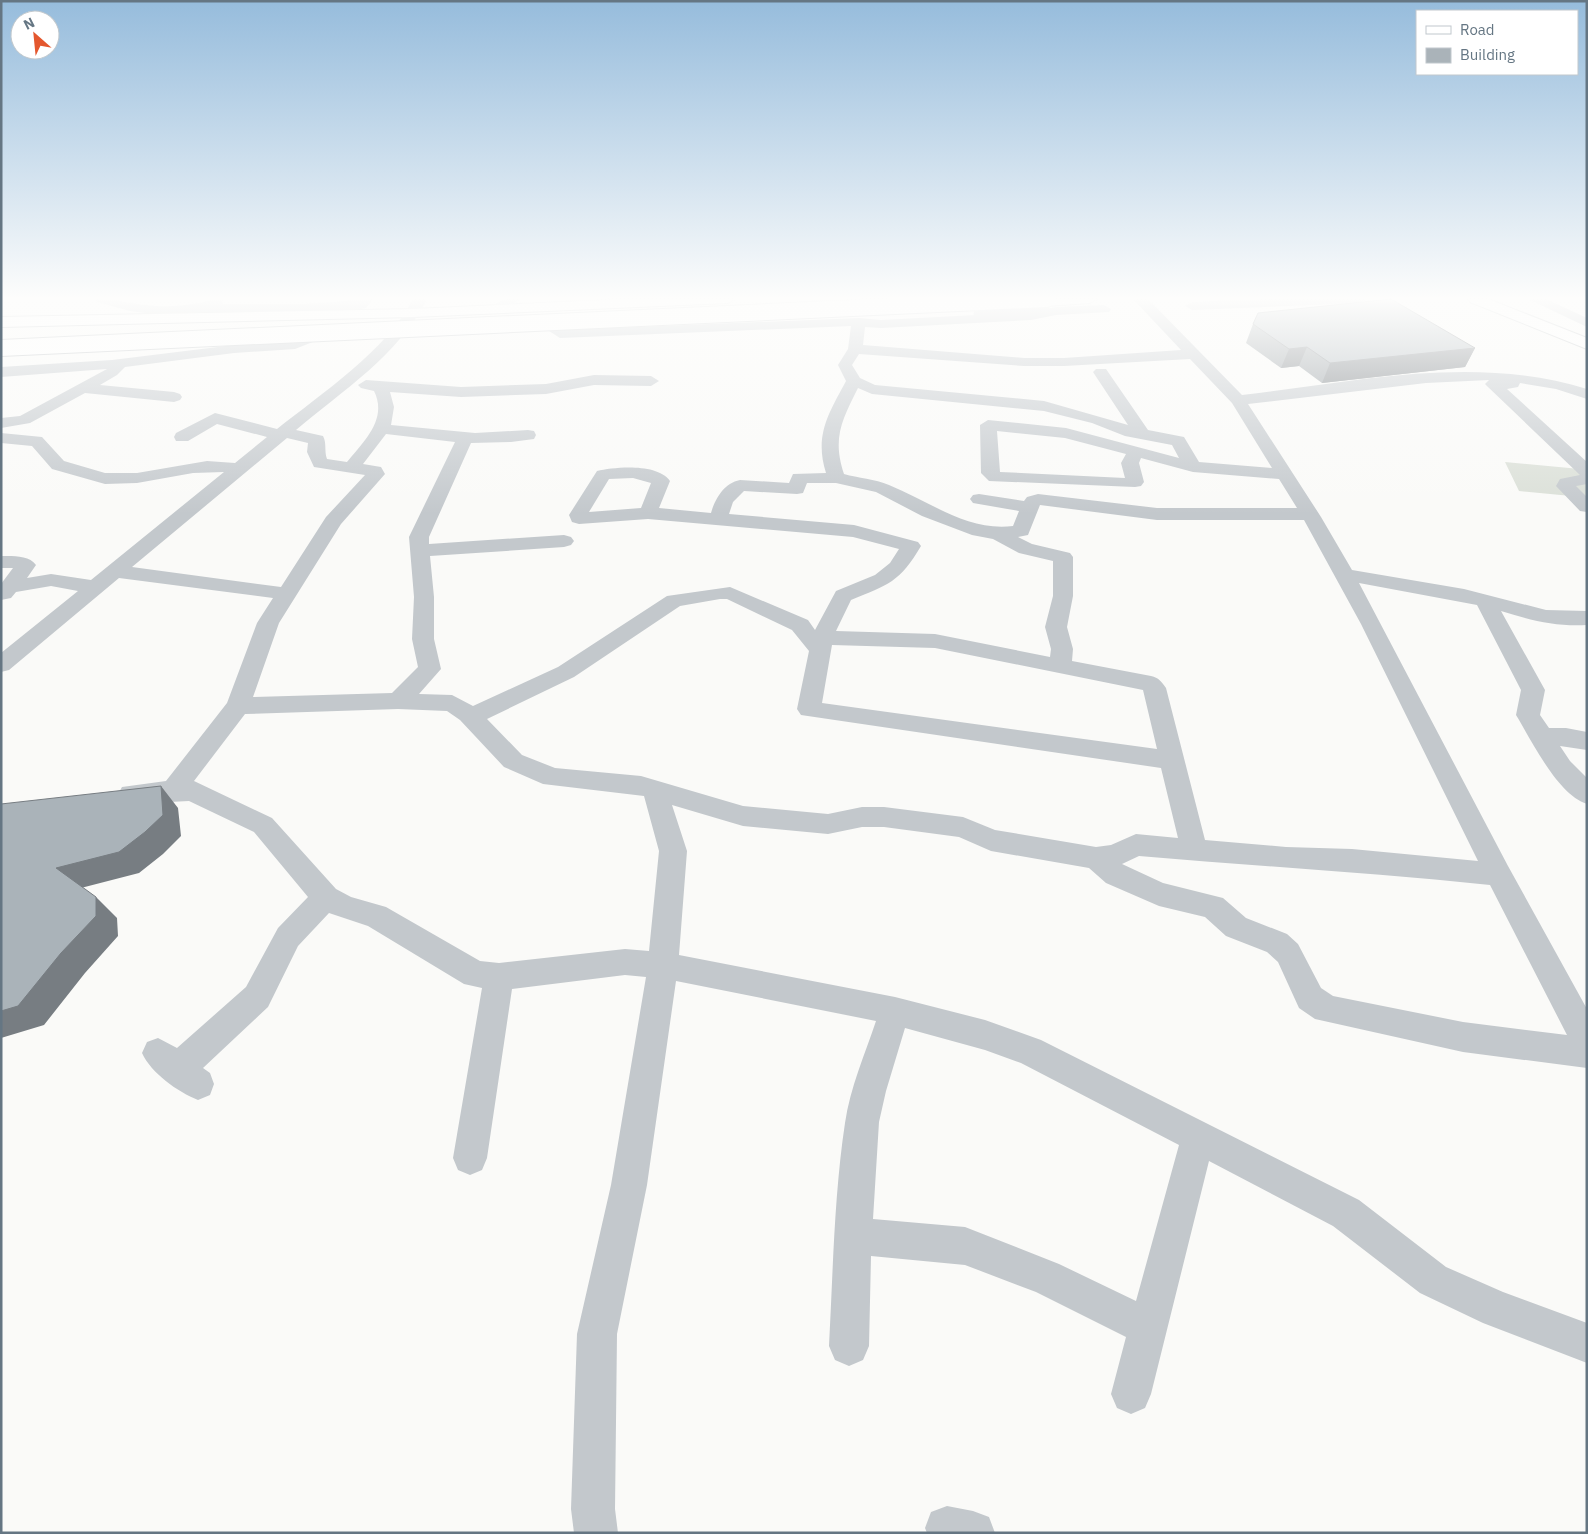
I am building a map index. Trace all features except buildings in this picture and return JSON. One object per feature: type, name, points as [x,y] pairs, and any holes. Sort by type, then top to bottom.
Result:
[{"type":"street","points":[[1,423],[24,420],[113,371]]},
{"type":"street","points":[[1,665],[358,371]]},
{"type":"street","points":[[848,371],[854,381],[872,389],[1044,406],[1142,434],[1178,441],[1193,467]]},
{"type":"street","points":[[1210,371],[1238,400],[1310,514],[1446,768],[1498,874],[1587,1041]]},
{"type":"street","points":[[1101,372],[1142,434]]},
{"type":"street","points":[[1238,400],[1462,374],[1496,374],[1536,380],[1587,394]]},
{"type":"street","points":[[344,382],[461,392],[546,389],[594,380],[651,381]]},
{"type":"street","points":[[836,478],[830,459],[832,423],[854,381]]},
{"type":"street","points":[[1587,401],[1535,387],[1498,382],[1493,384],[1587,472]]},
{"type":"street","points":[[352,467],[382,429],[387,412],[385,395],[379,386]]},
{"type":"street","points":[[84,388],[174,397]]},
{"type":"street","points":[[173,790],[238,706],[268,623],[333,521],[376,474],[375,471],[320,463],[316,452],[317,440],[215,418],[182,437]]},
{"type":"street","points":[[1135,453],[1130,463],[1135,482],[995,477],[990,473],[988,425],[1066,433],[1193,467],[1283,474]]},
{"type":"street","points":[[382,429],[511,438],[528,434]]},
{"type":"street","points":[[466,436],[419,537],[424,597],[422,640],[437,686],[513,761],[552,777],[642,786],[743,816],[828,824],[862,817],[884,817],[963,827],[991,840],[1096,858],[1115,856],[1136,845],[1286,858],[1352,860],[1498,874]]},
{"type":"street","points":[[1,438],[36,441],[41,444],[52,462],[99,478],[145,477],[212,464],[237,469]]},
{"type":"street","points":[[806,528],[804,500],[799,478],[836,478],[873,485],[942,518],[979,531],[998,534],[1021,531],[1033,500],[1038,499],[1157,514],[1310,514]]},
{"type":"street","points":[[1587,479],[1572,480],[1566,483],[1565,486],[1587,507]]},
{"type":"street","points":[[718,520],[724,500],[740,485],[804,500]]},
{"type":"street","points":[[979,500],[1030,507]]},
{"type":"street","points":[[648,513],[854,531],[911,546],[905,557],[883,581],[843,596],[821,644],[809,708],[1172,760]]},
{"type":"street","points":[[998,534],[1026,549],[1063,558],[1063,596],[1056,627],[1062,649],[1060,666]]},
{"type":"street","points":[[420,551],[564,541]]},
{"type":"street","points":[[1,562],[17,562],[26,565],[6,592]]},
{"type":"street","points":[[113,571],[287,594]]},
{"type":"street","points":[[1344,575],[1429,587],[1485,600],[1542,617],[1573,620],[1587,618]]},
{"type":"street","points":[[6,592],[50,580],[94,587]]},
{"type":"street","points":[[238,706],[398,701],[461,710],[566,672],[674,601],[730,593],[800,625],[821,644],[935,641],[1151,684],[1154,688],[1194,849]]},
{"type":"street","points":[[1485,600],[1533,690],[1528,715],[1561,768],[1587,794]]},
{"type":"street","points":[[398,701],[430,668]]},
{"type":"street","points":[[1542,737],[1566,737],[1587,741]]},
{"type":"street","points":[[106,797],[173,790],[193,792],[263,825],[295,864],[326,897],[344,907],[376,916],[475,974],[498,977],[625,962],[663,965],[895,1011],[988,1035],[1030,1051],[1346,1213],[1433,1280],[1497,1309],[1587,1343]]},
{"type":"street","points":[[596,1533],[593,1508],[598,1334],[629,1185],[663,965],[672,851],[655,791]]},
{"type":"street","points":[[1096,858],[1116,876],[1159,894],[1212,907],[1236,927],[1277,943],[1288,953],[1310,998],[1326,1008],[1463,1037],[1587,1053]]},
{"type":"street","points":[[178,1068],[257,998],[288,938],[326,897]]},
{"type":"street","points":[[470,1158],[498,977]]},
{"type":"street","points":[[849,1346],[853,1236],[862,1122],[869,1091],[895,1011]]},
{"type":"street","points":[[1131,1394],[1198,1138]]},
{"type":"street","points":[[853,1236],[965,1246],[1046,1277],[1148,1327]]},
{"type":"shaded area","points":[[1505,462],[1580,469],[1587,475],[1587,508],[1571,496],[1519,491]]}]
